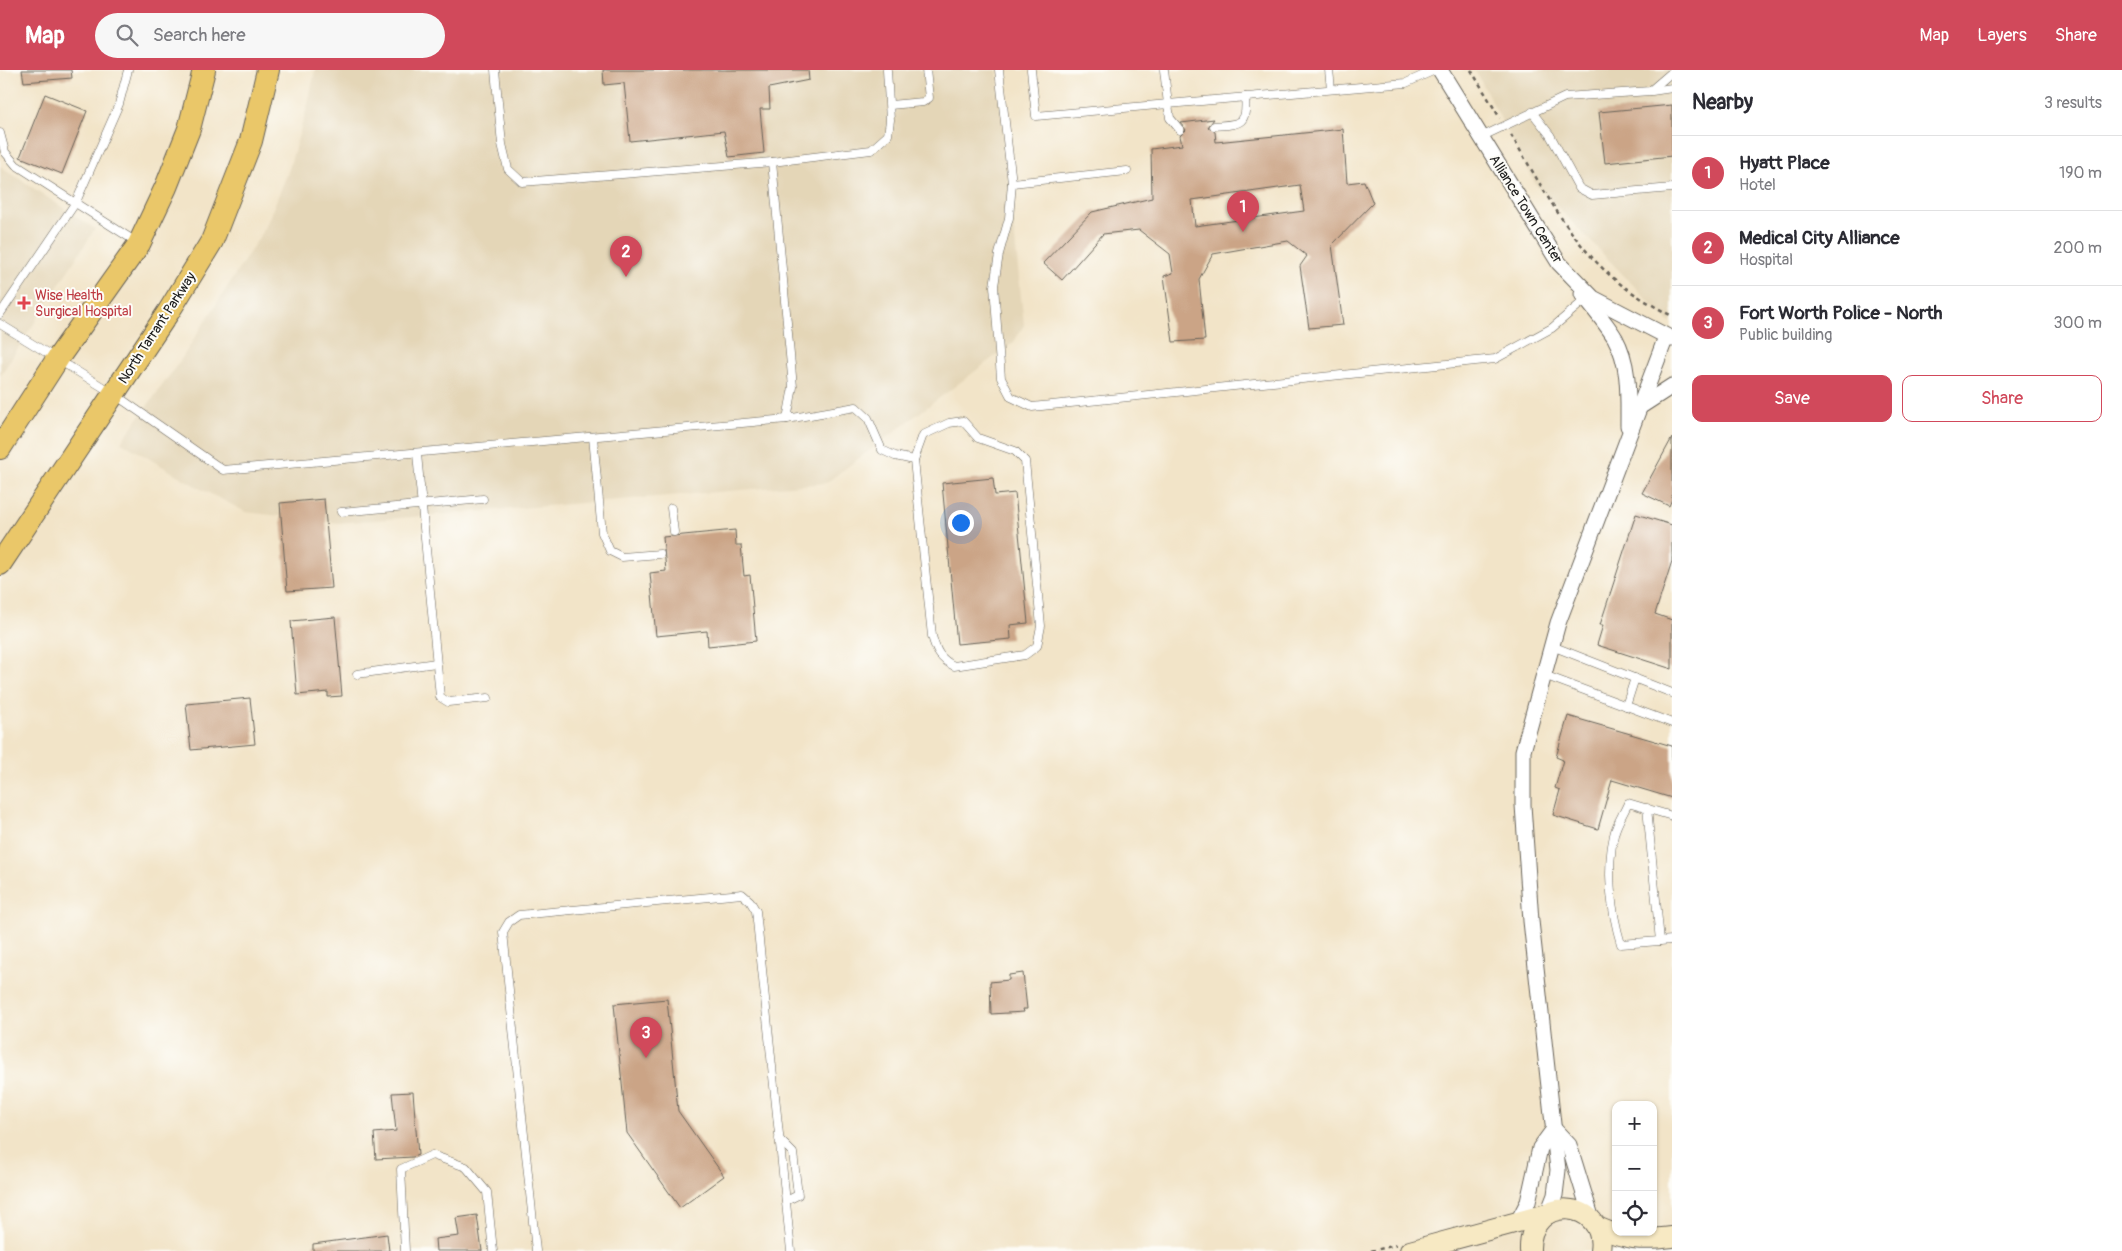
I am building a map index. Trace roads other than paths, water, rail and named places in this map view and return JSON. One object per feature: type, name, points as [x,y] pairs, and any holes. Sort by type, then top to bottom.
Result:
[{"type":"main road","points":[[0,448],[58,358],[139,244],[166,187],[189,129],[204,70]]},
{"type":"main road","name":"North Tarrant Parkway","points":[[0,564],[169,311],[212,241],[252,141],[268,70]]},
{"type":"main road","points":[[1410,1251],[1568,1209],[1578,1211],[1595,1225],[1621,1238],[1645,1240],[1672,1236]]},
{"type":"main road","points":[[1530,1251],[1532,1230],[1538,1221],[1548,1214]]},
{"type":"main road","points":[[1595,1225],[1600,1239],[1600,1251]]},
{"type":"street","name":"Alliance Town Center","points":[[1440,70],[1558,263],[1593,298],[1669,338]]},
{"type":"street","points":[[1558,263],[1615,338],[1628,378],[1628,437]]},
{"type":"street","points":[[1548,1214],[1558,1182],[1554,1129],[1530,921],[1523,805],[1523,751],[1558,623],[1638,408],[1669,338]]},
{"type":"street","points":[[1638,408],[1672,386]]},
{"type":"street","points":[[1517,1223],[1528,1202],[1540,1148],[1554,1129]]},
{"type":"street","points":[[1554,1129],[1568,1145],[1595,1225]]},
{"type":"lane","points":[[0,314],[76,202],[119,104],[128,70]]},
{"type":"lane","points":[[495,70],[502,144],[508,169],[522,182],[772,162],[871,150],[888,135],[890,105],[887,70]]},
{"type":"lane","points":[[890,105],[923,102],[929,98],[926,70]]},
{"type":"lane","points":[[999,70],[1012,183],[1009,218],[999,254],[994,286],[1001,378],[1011,397],[1032,407],[1494,359],[1552,328],[1586,300]]},
{"type":"lane","points":[[1031,70],[1036,116],[1406,83],[1436,70]]},
{"type":"lane","points":[[1164,70],[1170,118],[1180,130]]},
{"type":"lane","points":[[1328,70],[1331,89]]},
{"type":"lane","points":[[1650,91],[1663,82],[1672,72]]},
{"type":"lane","points":[[1481,137],[1565,98],[1672,88]]},
{"type":"lane","points":[[1214,126],[1238,124],[1244,119],[1246,112],[1245,97]]},
{"type":"lane","points":[[1532,112],[1550,136],[1579,188],[1592,195],[1672,188]]},
{"type":"lane","points":[[0,133],[5,152],[16,165],[139,244]]},
{"type":"lane","points":[[772,162],[793,387],[787,419]]},
{"type":"lane","points":[[1012,183],[1127,171]]},
{"type":"lane","points":[[0,324],[114,394],[224,470],[787,419],[856,407],[868,418],[882,450],[895,456],[914,460]]},
{"type":"lane","points":[[962,421],[978,438],[1015,451],[1025,462],[1041,626],[1037,646],[1025,655],[954,666],[944,661],[936,650],[932,636],[914,460],[923,435],[949,423],[962,421]]},
{"type":"lane","points":[[593,437],[602,533],[610,551],[622,557],[660,554]]},
{"type":"lane","points":[[417,454],[440,698],[444,702],[488,698]]},
{"type":"lane","points":[[341,512],[483,499]]},
{"type":"lane","points":[[671,508],[674,532]]},
{"type":"lane","points":[[1552,646],[1672,692]]},
{"type":"lane","points":[[357,674],[436,663]]},
{"type":"lane","points":[[1544,675],[1672,723]]},
{"type":"lane","points":[[1626,706],[1636,678]]},
{"type":"lane","points":[[1672,816],[1628,803],[1614,834],[1610,872],[1616,927],[1621,944],[1672,940]]},
{"type":"lane","points":[[1646,808],[1660,941]]},
{"type":"lane","points":[[536,1251],[503,932],[510,922],[519,915],[742,894],[750,901],[756,911],[791,1251]]},
{"type":"lane","points":[[780,1139],[793,1154],[798,1195],[786,1201]]},
{"type":"lane","points":[[405,1251],[400,1169],[432,1155],[466,1167],[487,1192],[493,1251]]},
{"type":"place","name":"Hyatt Place","points":[[1243,232]]},
{"type":"place","name":"Medical City Alliance","points":[[626,277]]},
{"type":"place","name":"Wise Health Surgical Hospital","points":[[24,303]]},
{"type":"place","name":"Fort Worth Police - North","points":[[646,1058]]}]
